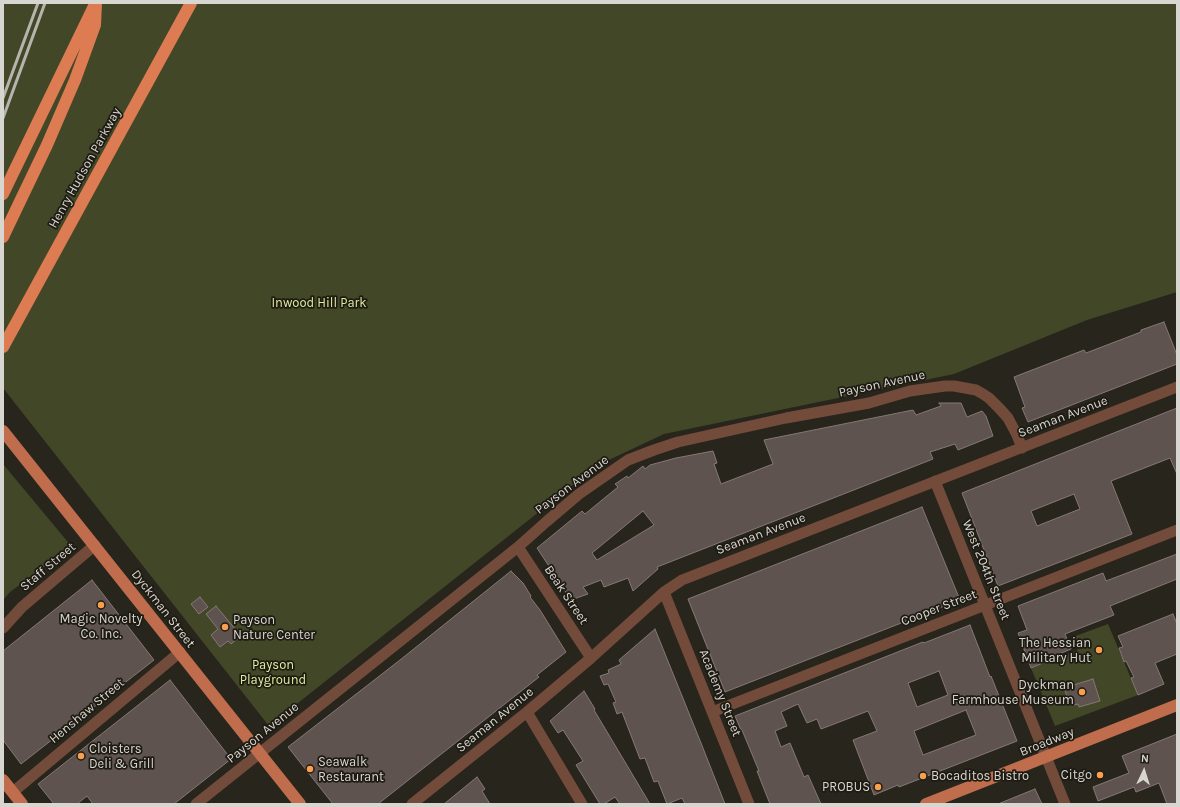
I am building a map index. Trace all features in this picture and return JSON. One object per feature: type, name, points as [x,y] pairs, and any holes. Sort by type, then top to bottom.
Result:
[{"type":"highway","points":[[3,194],[95,3]]},
{"type":"highway","points":[[3,236],[76,80],[95,25],[95,3]]},
{"type":"highway","name":"Henry Hudson Parkway","points":[[3,346],[191,3]]},
{"type":"main road","name":"Dyckman Street","points":[[3,431],[300,804]]},
{"type":"main road","name":"Broadway","points":[[926,804],[1177,705]]},
{"type":"main road","points":[[3,780],[22,804]]},
{"type":"street","name":"Payson Avenue","points":[[196,804],[518,547],[579,494],[628,460],[678,442],[704,436],[869,403],[910,391],[931,387],[954,386],[976,390],[983,394],[1000,409],[1008,418],[1022,448]]},
{"type":"street","name":"Seaman Avenue","points":[[412,804],[527,712],[591,658],[664,592],[682,580],[1177,387]]},
{"type":"street","name":"West 204th Street","points":[[935,481],[1065,804]]},
{"type":"street","name":"Cooper Street","points":[[712,712],[1177,530]]},
{"type":"street","name":"Staff Street","points":[[3,628],[22,607],[95,545]]},
{"type":"street","name":"Beak Street","points":[[518,547],[591,658]]},
{"type":"street","name":"Academy Street","points":[[664,592],[749,804]]},
{"type":"street","name":"Henshaw Street","points":[[12,792],[180,652]]},
{"type":"street","points":[[527,712],[582,804]]},
{"type":"green space","name":"Inwood Hill Park","points":[[3,3],[1177,3],[1177,292],[1087,320],[954,374],[664,434],[598,465],[269,726],[3,388]]},
{"type":"green space","points":[[3,464],[72,547],[10,592],[3,600]]},
{"type":"green space","points":[[1108,624],[1138,695],[1055,726],[1031,668],[1078,650],[1073,637]]},
{"type":"building","points":[[1164,322],[1177,355],[1177,364],[1028,422],[1022,408],[1025,407],[1014,377],[1084,350],[1086,353]]},
{"type":"building","points":[[939,403],[961,403],[967,417],[982,411],[986,416],[993,436],[958,450],[955,444],[930,452],[933,459],[657,567],[658,569],[633,591],[628,578],[604,587],[601,580],[583,587],[588,594],[571,600],[537,548],[582,511],[585,514],[618,487],[615,484],[627,476],[628,478],[643,466],[645,469],[650,465],[676,458],[713,451],[717,463],[714,464],[721,484],[773,464],[764,440],[913,410],[916,415],[941,406]],"holes":[[[643,511],[654,525],[597,560],[592,553]]]},
{"type":"building","points":[[1177,408],[1177,474],[1170,458],[1111,481],[1132,534],[998,586],[962,493]],"holes":[[[1074,494],[1080,509],[1037,526],[1031,511]]]},
{"type":"building","points":[[922,507],[960,600],[725,692],[688,599]]},
{"type":"building","points":[[1177,554],[1177,579],[1110,606],[1114,615],[1065,634],[1071,649],[1042,661],[1043,663],[1031,668],[1018,633],[1027,630],[1018,606],[1103,573],[1106,581]]},
{"type":"building","points":[[511,571],[523,583],[531,596],[530,597],[540,610],[566,652],[537,675],[539,677],[378,804],[333,804],[288,747]]},
{"type":"building","points":[[92,580],[154,660],[21,764],[3,740],[3,651]]},
{"type":"building","points":[[200,597],[208,607],[199,614],[191,604]]},
{"type":"building","name":"Payson Nature Center","points":[[216,606],[241,636],[231,644],[228,641],[220,647],[211,635],[218,629],[206,614]]},
{"type":"building","points":[[1173,614],[1177,624],[1177,654],[1155,663],[1164,684],[1138,695],[1131,678],[1134,677],[1126,661],[1124,662],[1119,648],[1123,647],[1118,636]]},
{"type":"building","points":[[970,625],[1017,741],[899,787],[898,785],[874,795],[853,740],[877,731],[868,711],[821,729],[817,719],[807,723],[798,704],[781,712],[787,726],[775,731],[781,747],[790,743],[804,777],[808,775],[821,804],[770,804],[757,771],[759,771],[735,716],[923,642],[924,643]],"holes":[[[939,671],[948,695],[917,707],[908,683]],[[966,710],[976,735],[923,755],[914,731]]]},
{"type":"building","points":[[655,629],[725,804],[685,804],[682,798],[667,804],[658,781],[654,782],[645,758],[640,759],[622,712],[617,714],[613,703],[616,702],[608,684],[604,685],[600,676],[609,673],[608,670],[621,664],[619,660]]},
{"type":"building","points":[[1093,679],[1100,701],[1079,707],[1078,704],[1074,705],[1073,701],[1069,702],[1064,688]]},
{"type":"building","points":[[170,680],[231,759],[174,804],[93,804],[87,796],[77,804],[54,804],[38,784]]},
{"type":"building","points":[[584,691],[650,804],[620,804],[615,797],[604,804],[600,804],[576,765],[583,761],[563,730],[558,733],[550,721]]},
{"type":"building","points":[[1177,734],[1177,804],[1167,804],[1159,783],[1136,792],[1134,787],[1098,801],[1093,787],[1129,773],[1122,756]]},
{"type":"building","points":[[477,777],[485,789],[482,791],[490,804],[444,804]]},
{"type":"building","points":[[1035,789],[1042,804],[998,804]]},
{"type":"railway","points":[[3,98],[38,3]]},
{"type":"railway","points":[[3,118],[45,3]]},
{"type":"place","name":"Magic Novelty Co. Inc.","points":[[101,605]]},
{"type":"place","name":"Payson Nature Center","points":[[225,627]]},
{"type":"place","name":"The Hessian Military Hut","points":[[1099,650]]},
{"type":"place","name":"Dyckman Farmhouse Museum","points":[[1082,692]]},
{"type":"place","name":"Cloisters Deli & Grill","points":[[81,756]]},
{"type":"place","name":"Seawalk Restaurant","points":[[310,769]]},
{"type":"place","name":"Citgo","points":[[1100,775]]},
{"type":"place","name":"Bocaditos Bistro","points":[[923,776]]},
{"type":"place","name":"PROBUS","points":[[878,787]]},
{"type":"park label","name":"Payson Playground","points":[[273,672]]}]
